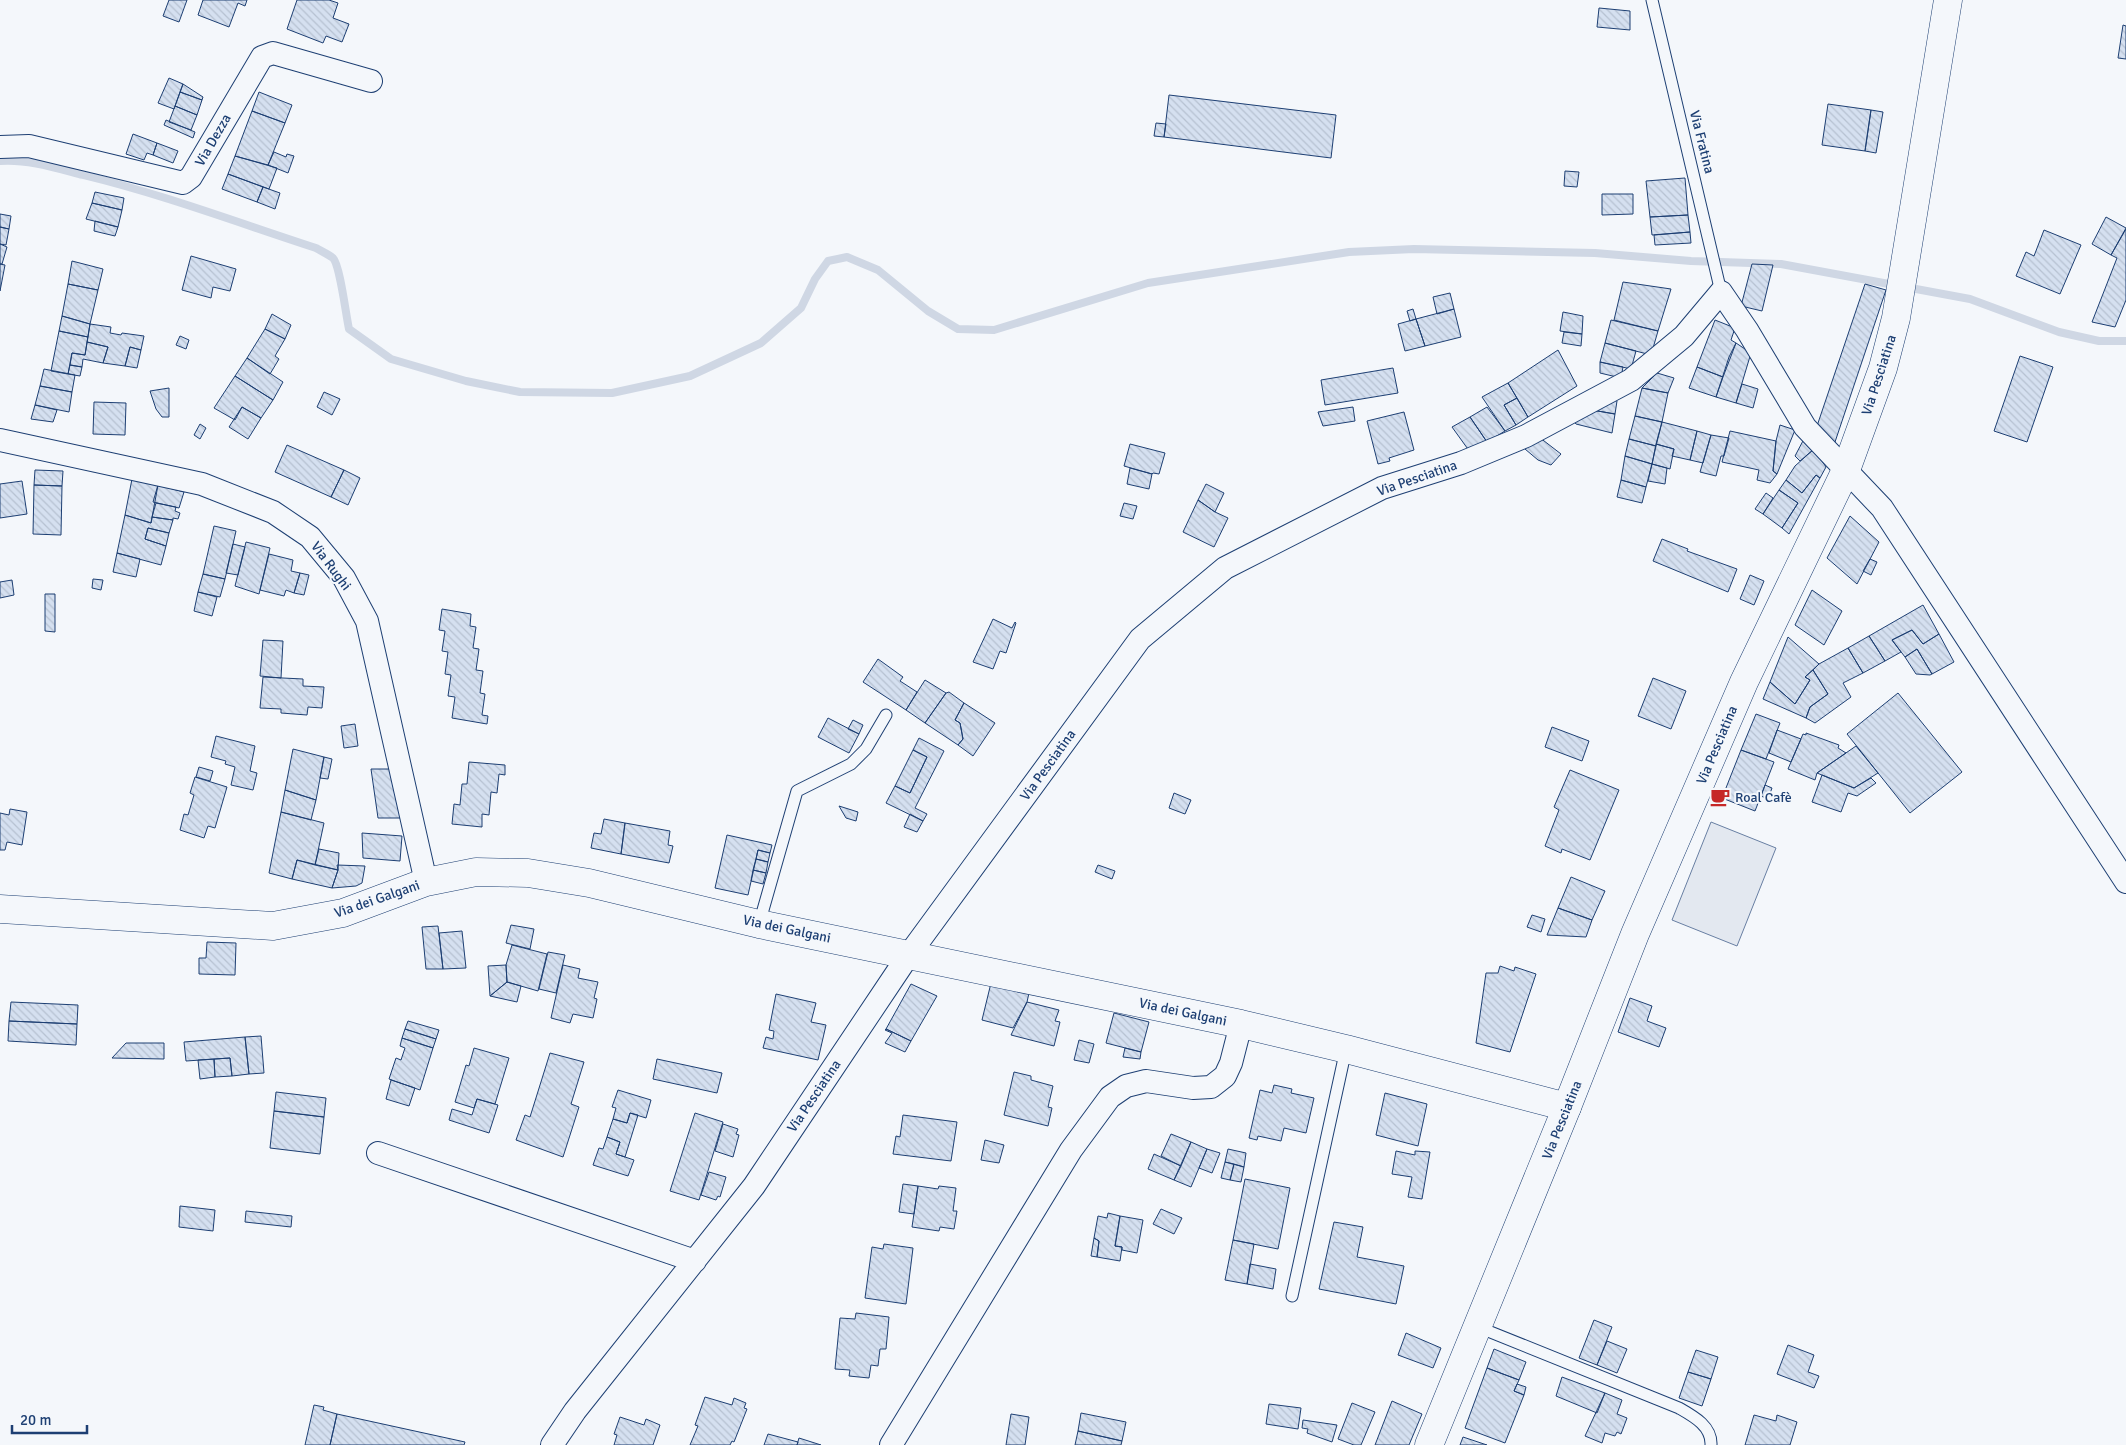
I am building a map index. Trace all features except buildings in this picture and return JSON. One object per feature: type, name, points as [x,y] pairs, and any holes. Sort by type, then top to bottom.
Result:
[{"type":"street","name":"Via Pesciatina","points":[[1428,1445],[1478,1327],[1635,934],[1744,682],[1846,470],[1883,368],[1902,287],[1948,0]]},
{"type":"street","name":"Via Dezza","points":[[0,147],[29,146],[183,183],[192,177],[262,57],[273,53],[371,80]]},
{"type":"street","name":"Via Pesciatina","points":[[552,1445],[576,1411],[754,1186],[908,956],[1140,639],[1225,568],[1382,488],[1461,463],[1526,436],[1631,380],[1684,336],[1719,283]]},
{"type":"street","points":[[1719,283],[1805,427],[1882,508],[2126,882]]},
{"type":"street","name":"Via Rughi","points":[[0,440],[202,484],[273,512],[310,537],[344,578],[367,621],[426,882]]},
{"type":"street","name":"Via dei Galgani","points":[[0,909],[273,926],[343,913],[426,882],[476,872],[528,873],[589,883],[759,924],[1241,1024],[1346,1049],[1567,1107]]},
{"type":"street","points":[[891,1445],[1071,1150],[1110,1096],[1126,1086],[1146,1081],[1193,1088],[1211,1087],[1225,1076],[1231,1063],[1241,1024]]},
{"type":"street","points":[[378,1152],[695,1261]]},
{"type":"lane","name":"Via Fratina","points":[[1652,0],[1719,283]]},
{"type":"lane","points":[[759,924],[797,791],[851,764],[866,749],[886,715]]},
{"type":"lane","points":[[1292,1296],[1346,1049]]},
{"type":"lane","points":[[1478,1327],[1679,1408],[1701,1421],[1712,1441],[1712,1445]]},
{"type":"shaded area","points":[[1711,822],[1776,848],[1737,946],[1672,920]]},
{"type":"waterway","points":[[0,161],[21,161],[42,165],[113,183],[316,248],[333,258],[336,263],[349,329],[391,359],[466,381],[520,392],[612,393],[690,376],[761,343],[801,308],[815,279],[828,261],[847,257],[878,270],[928,311],[958,329],[994,330],[1148,283],[1349,252],[1414,249],[1595,253],[1691,261],[1781,264],[1970,299],[2059,332],[2099,341],[2126,341]]},
{"type":"place","name":"Roal Cafè","points":[[1720,797]]}]
